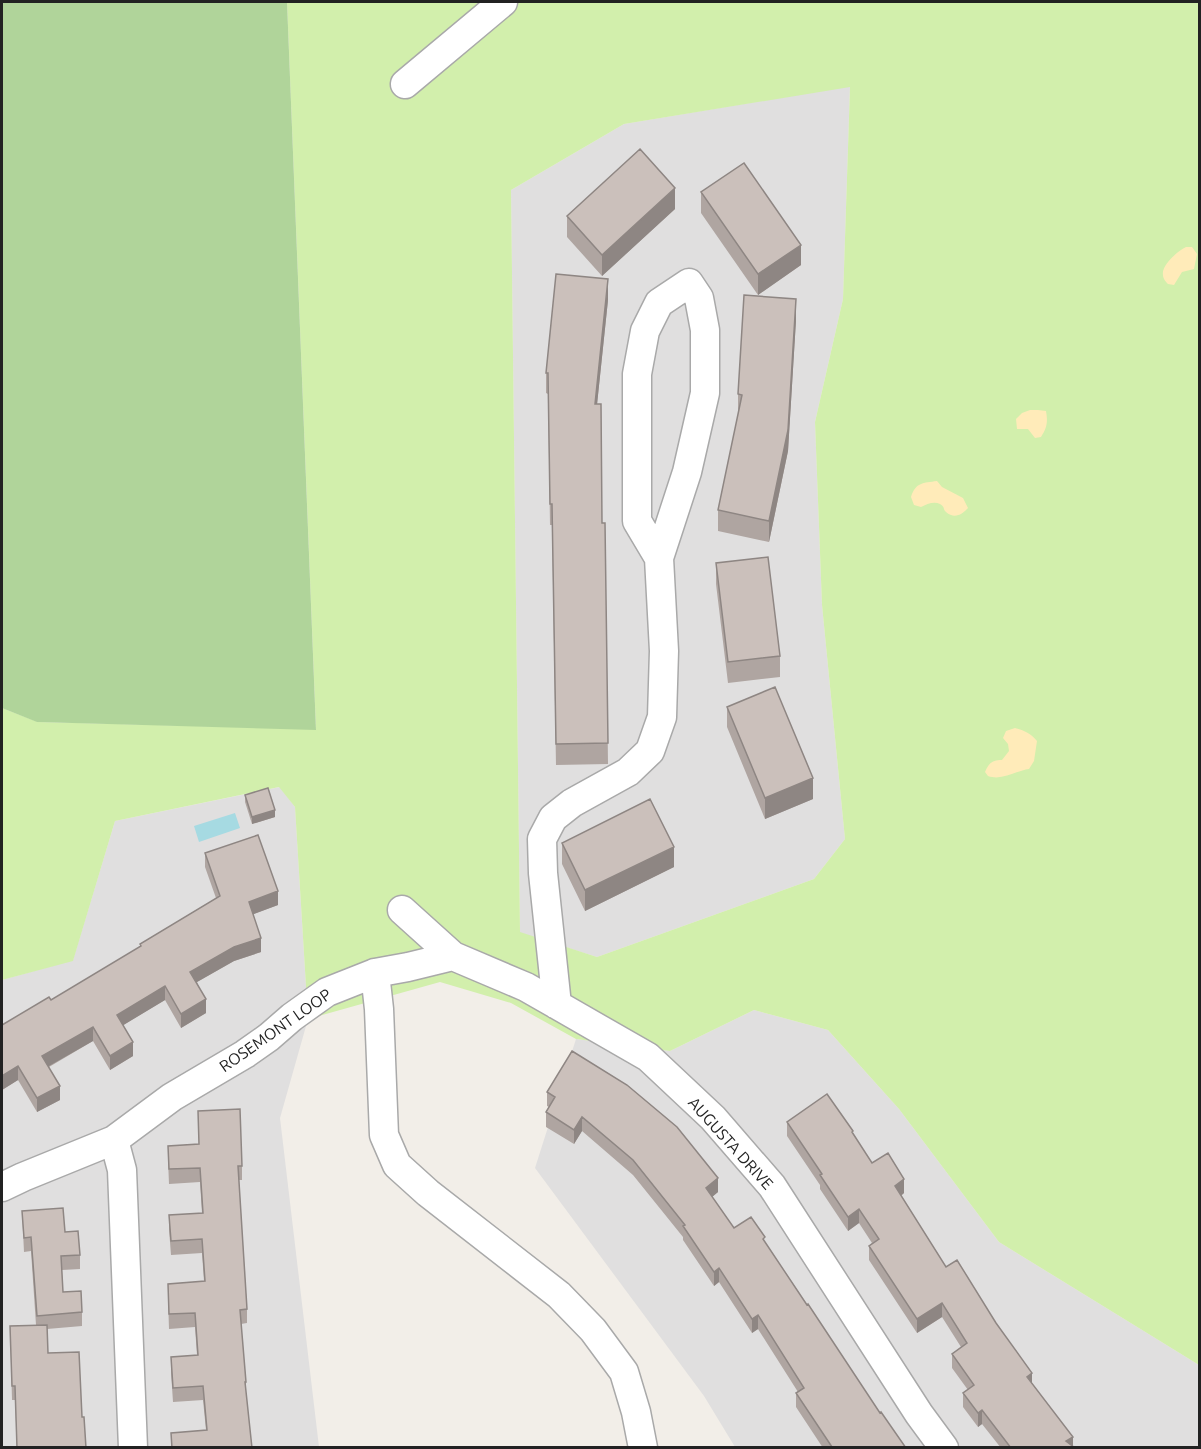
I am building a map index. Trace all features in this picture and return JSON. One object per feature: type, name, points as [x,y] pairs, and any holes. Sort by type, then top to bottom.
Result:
[{"type":"street","points":[[405,84],[503,2]]},
{"type":"street","points":[[557,1005],[543,873],[542,839],[553,818],[572,803],[628,772],[650,752],[662,717],[664,651],[659,558],[687,472],[705,393],[705,330],[699,298],[689,283],[658,303],[645,331],[637,374],[637,521],[659,558]]},
{"type":"street","name":"AUGUSTA DRIVE","points":[[402,910],[453,956],[526,987],[648,1057],[713,1119],[772,1186],[919,1414],[944,1448]]},
{"type":"street","name":"ROSEMONT LOOP","points":[[2,1187],[114,1140],[172,1097],[245,1054],[327,992],[375,973],[453,956]]},
{"type":"street","points":[[375,973],[379,1009],[384,1135],[397,1165],[428,1193],[559,1294],[593,1330],[624,1372],[636,1412],[643,1448]]},
{"type":"street","points":[[114,1140],[122,1170],[133,1448]]},
{"type":"shaded area","points":[[850,86],[843,299],[815,422],[822,605],[845,839],[814,879],[597,957],[520,933],[511,190],[624,124]]},
{"type":"shaded area","points":[[280,787],[295,807],[308,1019],[280,1118],[319,1447],[2,1448],[2,980],[73,960],[115,821]]},
{"type":"shaded area","points":[[754,1010],[828,1030],[899,1109],[999,1242],[1199,1365],[1199,1447],[735,1447],[704,1396],[535,1168],[576,1039],[670,1051]]},
{"type":"green space","points":[[2,2],[287,2],[316,730],[37,722],[2,708]]},
{"type":"green space","points":[[287,2],[1199,2],[1199,1365],[999,1242],[899,1109],[828,1030],[754,1010],[670,1051],[576,1039],[511,1003],[440,982],[308,1019],[295,807],[279,787],[115,821],[73,961],[2,980],[2,708],[38,722],[316,729]],"holes":[[[850,87],[843,299],[815,422],[822,605],[845,839],[814,879],[597,957],[520,932],[511,190],[624,124]]]},
{"type":"sand","points":[[1186,247],[1192,247],[1197,254],[1194,269],[1182,272],[1174,285],[1168,284],[1163,271],[1167,263]]},
{"type":"sand","points":[[1030,410],[1046,411],[1045,431],[1041,437],[1035,438],[1028,429],[1017,429],[1016,419],[1022,413]]},
{"type":"sand","points":[[937,481],[942,487],[963,498],[968,508],[955,516],[946,512],[938,503],[930,503],[921,507],[914,505],[911,497],[915,488],[924,483]]},
{"type":"sand","points":[[1015,728],[1027,733],[1037,741],[1034,761],[1029,769],[1003,777],[988,776],[985,772],[990,764],[993,761],[1002,760],[1009,751],[1008,744],[1003,738],[1006,731]]},
{"type":"water","points":[[235,813],[240,828],[199,842],[194,826]]},
{"type":"building","points":[[640,149],[675,188],[602,255],[567,216]]},
{"type":"building","points":[[744,163],[801,245],[758,274],[701,192]]},
{"type":"building","points":[[556,274],[608,279],[595,404],[601,404],[608,743],[556,744],[552,504],[550,504],[548,373],[546,373]]},
{"type":"building","points":[[744,295],[796,299],[788,430],[769,521],[718,510],[742,395],[738,394]]},
{"type":"building","points":[[768,557],[780,656],[728,662],[716,563]]},
{"type":"building","points":[[775,687],[813,778],[765,798],[727,707]]},
{"type":"building","points":[[268,788],[275,810],[252,817],[245,795]]},
{"type":"building","points":[[650,799],[674,847],[585,890],[562,843]]},
{"type":"building","points":[[258,835],[278,891],[249,902],[261,938],[234,947],[190,972],[206,999],[181,1014],[165,986],[117,1015],[133,1042],[110,1056],[93,1027],[42,1056],[60,1086],[37,1098],[18,1066],[2,1076],[2,1025],[49,997],[51,1000],[220,896],[205,853]]},
{"type":"building","points":[[572,1051],[627,1085],[677,1127],[718,1178],[706,1188],[734,1228],[751,1217],[807,1305],[906,1448],[831,1448],[796,1393],[804,1388],[758,1315],[752,1319],[719,1268],[714,1272],[683,1226],[685,1225],[633,1160],[582,1117],[574,1130],[546,1112],[555,1097],[547,1092]]},
{"type":"building","points":[[827,1094],[872,1163],[888,1153],[904,1179],[895,1186],[946,1267],[957,1260],[996,1323],[1032,1373],[1027,1377],[1073,1437],[1066,1441],[1075,1448],[1011,1448],[982,1410],[978,1413],[963,1393],[974,1385],[952,1354],[967,1343],[942,1303],[917,1319],[869,1246],[879,1239],[859,1209],[848,1217],[787,1122]]},
{"type":"building","points":[[240,1109],[242,1166],[238,1166],[247,1309],[240,1310],[252,1448],[172,1448],[171,1433],[207,1430],[203,1386],[173,1388],[171,1357],[198,1355],[195,1313],[169,1314],[168,1284],[205,1281],[202,1239],[171,1241],[169,1215],[203,1213],[200,1168],[169,1169],[168,1146],[199,1144],[198,1111]]},
{"type":"building","points":[[63,1208],[65,1232],[78,1231],[80,1255],[61,1256],[63,1292],[81,1291],[82,1312],[37,1316],[31,1237],[24,1238],[22,1211]]},
{"type":"building","points":[[47,1325],[48,1353],[79,1352],[86,1448],[17,1448],[10,1326]]}]
